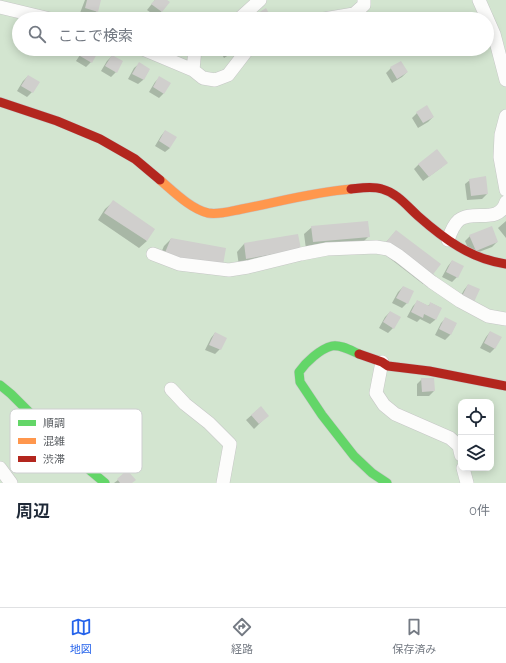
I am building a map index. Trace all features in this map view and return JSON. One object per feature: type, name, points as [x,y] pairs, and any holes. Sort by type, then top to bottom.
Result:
[{"type":"street","points":[[247,12],[260,0]]},
{"type":"street","points":[[356,12],[364,5],[364,0]]},
{"type":"street","points":[[479,0],[484,12]]},
{"type":"street","points":[[0,7],[21,12]]},
{"type":"street","points":[[494,34],[506,80]]},
{"type":"street","points":[[160,56],[193,70],[203,78],[215,80],[228,75],[243,56]]},
{"type":"street","points":[[193,70],[194,56]]},
{"type":"street","points":[[0,102],[8,106],[47,117],[91,135],[132,157],[195,207],[209,213],[227,212],[341,189],[375,187],[404,201],[421,218],[448,240],[474,255],[496,263],[506,264]]},
{"type":"street","points":[[506,116],[501,135],[500,157],[506,190]]},
{"type":"street","points":[[448,240],[458,220],[466,217],[496,215],[504,208],[506,202]]},
{"type":"street","points":[[153,254],[179,264],[229,270],[248,268],[301,254],[327,249],[376,247],[388,249],[460,301],[488,316],[506,319]]},
{"type":"street","points":[[387,483],[372,474],[354,456],[326,420],[300,382],[299,372],[306,362],[332,346],[344,348],[382,362],[388,366],[429,371],[506,386]]},
{"type":"street","points":[[382,362],[376,393],[384,405],[395,414],[450,438],[458,445]]},
{"type":"street","points":[[0,385],[26,409]]},
{"type":"street","points":[[171,388],[184,404],[209,423],[230,444],[222,483]]},
{"type":"street","points":[[0,468],[11,483]]},
{"type":"street","points":[[464,471],[467,483]]},
{"type":"street","points":[[92,473],[104,483]]},
{"type":"green space","points":[[0,0],[506,0],[506,483],[0,483]]},
{"type":"building","points":[[87,0],[101,0],[98,12],[85,8]]},
{"type":"building","points":[[155,0],[167,0],[170,2],[162,12],[151,4]]},
{"type":"building","points":[[266,8],[268,12],[260,12]]},
{"type":"building","points":[[80,56],[96,56],[92,63]]},
{"type":"building","points":[[111,56],[123,61],[117,73],[105,66]]},
{"type":"building","points":[[401,61],[408,72],[397,79],[390,67]]},
{"type":"building","points":[[139,62],[150,69],[144,80],[132,74]]},
{"type":"building","points":[[28,75],[40,82],[33,93],[21,86]]},
{"type":"building","points":[[159,76],[171,83],[164,94],[153,87]]},
{"type":"building","points":[[427,105],[434,117],[423,123],[416,112]]},
{"type":"building","points":[[165,130],[177,137],[170,148],[159,141]]},
{"type":"building","points":[[437,149],[448,163],[429,177],[418,164]]},
{"type":"building","points":[[486,176],[488,194],[471,196],[469,179]]},
{"type":"building","points":[[113,200],[155,229],[147,241],[104,213]]},
{"type":"building","points":[[368,221],[370,237],[313,242],[311,226]]},
{"type":"building","points":[[492,226],[498,242],[476,251],[469,235]]},
{"type":"building","points":[[396,230],[441,264],[431,277],[386,242]]},
{"type":"building","points":[[298,234],[301,249],[246,259],[244,243]]},
{"type":"building","points":[[171,238],[226,248],[223,265],[164,255]]},
{"type":"building","points":[[452,260],[464,266],[458,278],[446,272]]},
{"type":"building","points":[[468,284],[480,289],[474,302],[462,296]]},
{"type":"building","points":[[403,286],[414,291],[408,304],[396,298]]},
{"type":"building","points":[[417,300],[429,306],[430,302],[442,308],[436,320],[424,314],[423,318],[411,312]]},
{"type":"building","points":[[390,311],[401,317],[394,329],[383,322]]},
{"type":"building","points":[[445,317],[457,323],[451,335],[439,329]]},
{"type":"building","points":[[490,331],[502,337],[495,349],[484,343]]},
{"type":"building","points":[[215,332],[227,338],[221,350],[209,345]]},
{"type":"building","points":[[421,378],[434,378],[435,391],[422,392]]},
{"type":"building","points":[[261,406],[269,416],[259,424],[251,415]]},
{"type":"building","points":[[124,473],[130,473],[136,480],[132,483],[120,483],[117,479]]},
{"type":"traffic: fast","points":[[359,354],[339,346],[327,348],[314,356],[302,368],[299,372],[300,382],[322,415],[354,456],[372,473],[387,483]]},
{"type":"traffic: fast","points":[[0,385],[26,409]]},
{"type":"traffic: fast","points":[[93,473],[105,483]]},
{"type":"traffic: slow","points":[[160,180],[195,208],[208,213],[216,214],[310,195],[351,189]]},
{"type":"traffic: jam","points":[[0,102],[57,121],[100,139],[135,159],[160,180]]},
{"type":"traffic: jam","points":[[351,189],[374,188],[387,191],[402,200],[418,216],[459,247],[481,258],[506,264]]},
{"type":"traffic: jam","points":[[359,354],[382,362],[388,366],[429,371],[506,386]]}]
